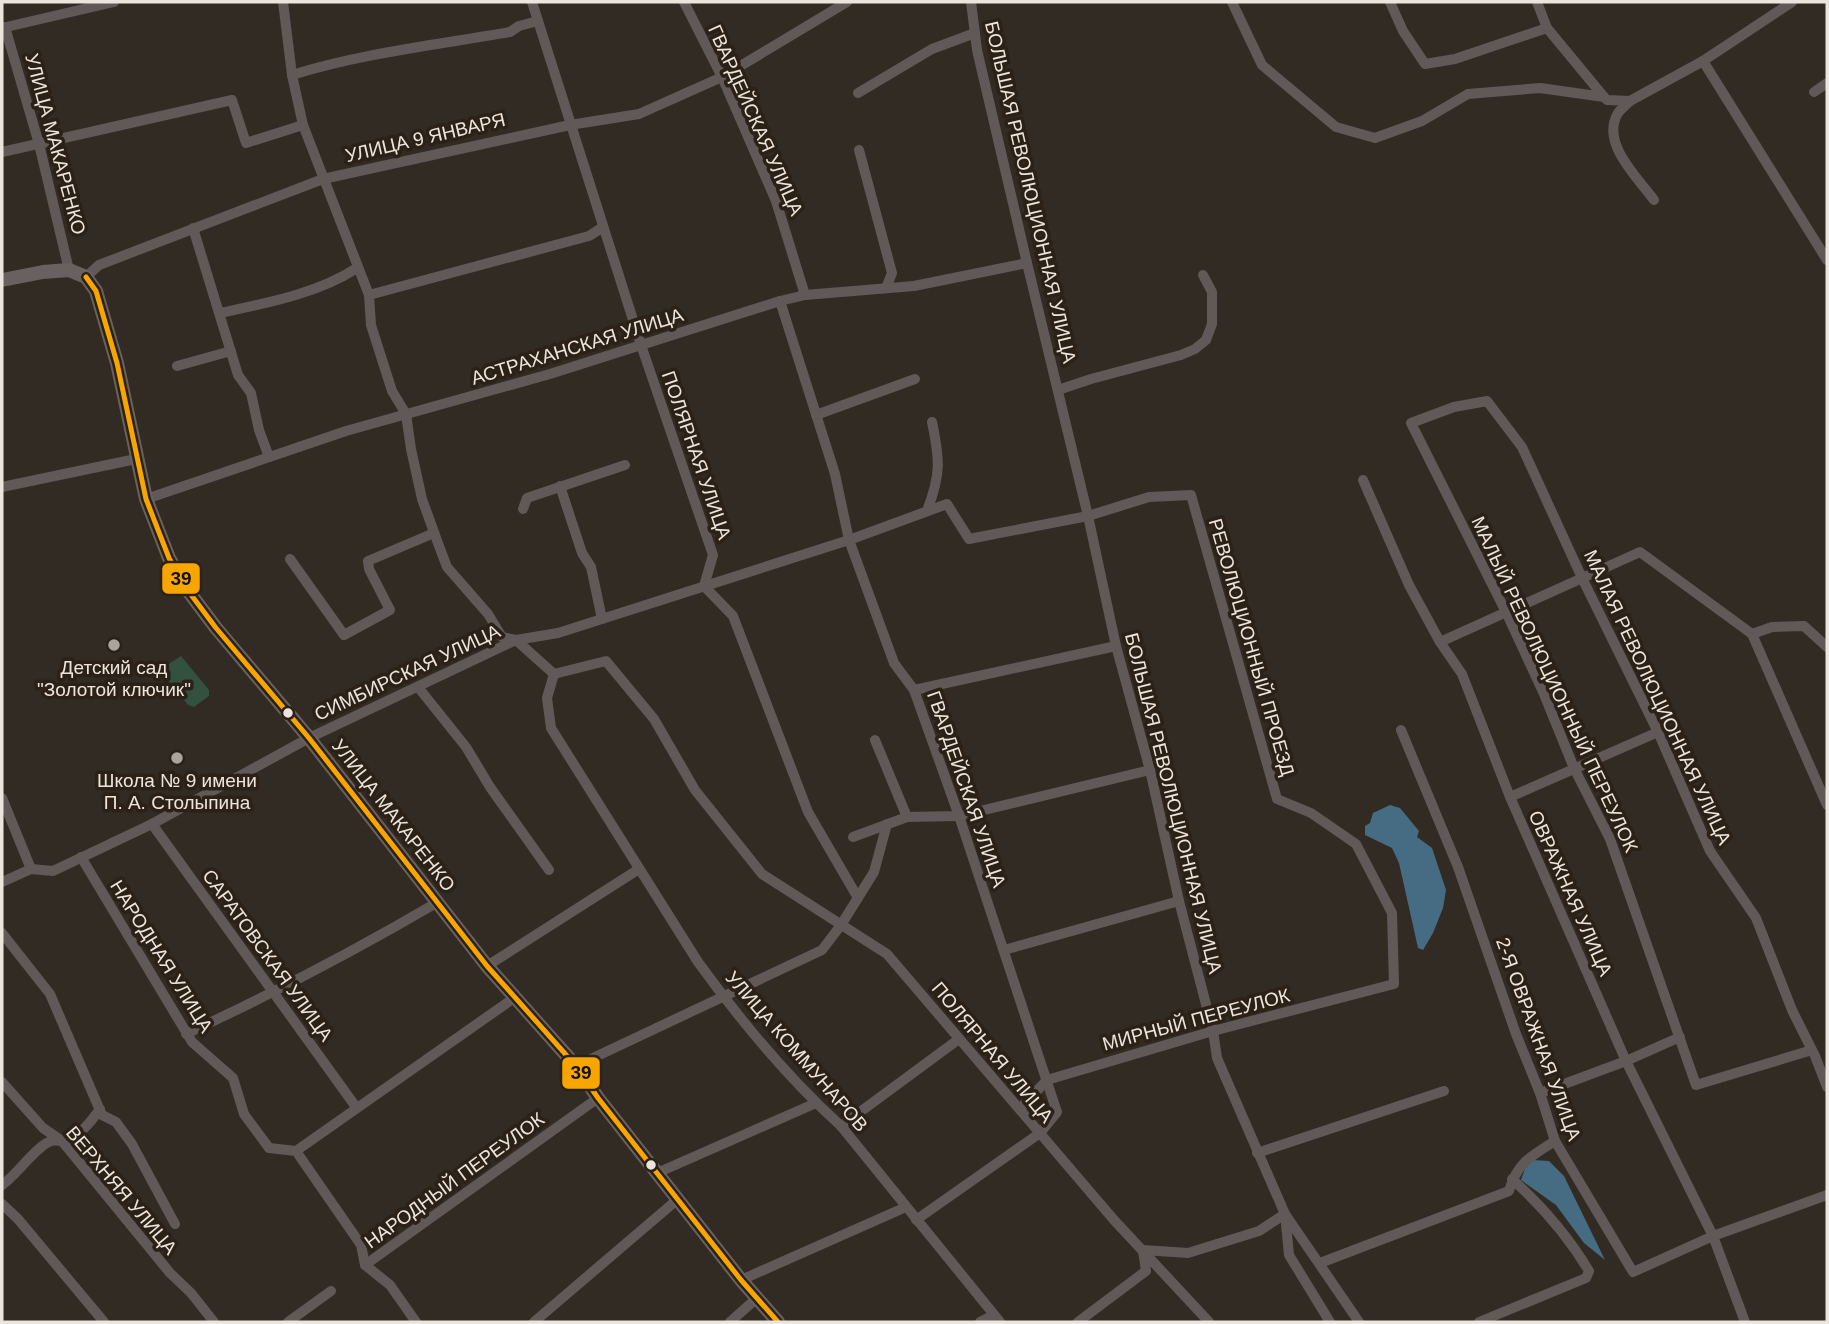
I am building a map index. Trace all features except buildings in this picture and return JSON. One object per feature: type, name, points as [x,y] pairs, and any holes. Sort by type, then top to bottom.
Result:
[{"type":"main road","points":[[2,280],[69,270],[86,276]]},
{"type":"main road","name":"УЛИЦА МАКАРЕНКО","points":[[86,276],[96,291],[117,363],[146,499],[169,558],[186,588],[216,628],[309,738],[487,966],[576,1066],[598,1098],[741,1280],[778,1322]]},
{"type":"street","points":[[3,28],[114,2]]},
{"type":"street","points":[[283,2],[292,75],[303,125],[369,295],[371,325],[392,391],[406,414],[422,499],[447,567],[488,614],[502,637],[516,640],[554,674]]},
{"type":"street","name":"ПОЛЯРНАЯ УЛИЦА","points":[[532,2],[641,345],[713,555],[704,586]]},
{"type":"street","name":"ГВАРДЕЙСКАЯ УЛИЦА","points":[[684,2],[722,77],[776,201],[805,295]]},
{"type":"street","name":"УЛИЦА 9 ЯНВАРЯ","points":[[86,276],[99,265],[323,179],[570,125],[639,114],[722,77],[848,2]]},
{"type":"street","name":"БОЛЬШАЯ РЕВОЛЮЦИОННАЯ УЛИЦА","points":[[971,2],[975,33],[1116,646],[1150,770],[1179,901],[1213,1031],[1217,1058],[1285,1214],[1320,1263]]},
{"type":"street","points":[[1232,2],[1262,65],[1336,127],[1375,138],[1422,121],[1468,94],[1540,88],[1604,97]]},
{"type":"street","points":[[1390,2],[1403,31],[1425,64],[1455,59],[1547,28]]},
{"type":"street","points":[[1537,2],[1547,28],[1604,97],[1607,100],[1630,101]]},
{"type":"street","points":[[1654,200],[1618,150],[1613,132],[1618,114],[1630,101],[1703,61],[1792,2]]},
{"type":"street","points":[[292,75],[333,62],[510,32],[519,26],[538,21]]},
{"type":"street","name":"УЛИЦА МАКАРЕНКО","points":[[3,28],[39,144],[69,270]]},
{"type":"street","points":[[858,93],[932,49],[975,33]]},
{"type":"street","points":[[1703,61],[1827,260]]},
{"type":"street","points":[[1814,92],[1827,83]]},
{"type":"street","points":[[2,152],[232,100],[246,143],[303,125]]},
{"type":"street","points":[[859,150],[892,273],[886,288]]},
{"type":"street","points":[[369,295],[589,236],[603,227]]},
{"type":"street","points":[[193,228],[238,376],[251,393],[259,430],[269,457]]},
{"type":"street","name":"АСТРАХАНСКАЯ УЛИЦА","points":[[146,499],[346,431],[550,374],[780,301],[805,295],[914,286],[1027,263]]},
{"type":"street","points":[[220,313],[296,294],[341,278],[357,268]]},
{"type":"street","name":"БОЛЬШАЯ РЕВОЛЮЦИОННАЯ УЛИЦА","points":[[1058,390],[1195,349],[1206,340],[1212,324],[1212,292],[1203,275]]},
{"type":"street","name":"ГВАРДЕЙСКАЯ УЛИЦА","points":[[780,301],[835,474],[849,540],[894,663],[914,690],[1047,1080],[1057,1112],[1040,1133]]},
{"type":"street","points":[[177,366],[231,351]]},
{"type":"street","points":[[816,415],[915,379]]},
{"type":"street","name":"МАЛАЯ РЕВОЛЮЦИОННАЯ УЛИЦА","points":[[1487,401],[1522,447],[1583,580],[1658,732],[1710,850],[1756,918],[1792,1010],[1827,1087]]},
{"type":"street","name":"МАЛЫЙ РЕВОЛЮЦИОННЫЙ ПЕРЕУЛОК","points":[[1487,401],[1454,407],[1411,423],[1506,612],[1574,768],[1611,839],[1696,1085],[1812,1050]]},
{"type":"street","points":[[927,511],[940,459],[932,422]]},
{"type":"street","points":[[2,487],[136,459]]},
{"type":"street","points":[[523,509],[527,498],[625,465]]},
{"type":"street","name":"ОВРАЖНАЯ УЛИЦА","points":[[1363,480],[1409,585],[1440,642],[1462,674],[1510,797],[1626,1061],[1713,1236],[1745,1322]]},
{"type":"street","points":[[560,486],[582,553],[591,567],[602,619]]},
{"type":"street","name":"РЕВОЛЮЦИОННЫЙ ПРОЕЗД","points":[[1088,516],[1149,497],[1191,495],[1277,799],[1311,813],[1356,844],[1392,912],[1394,984]]},
{"type":"street","points":[[927,511],[947,504],[969,540],[1088,516]]},
{"type":"street","name":"СИМБИРСКАЯ УЛИЦА","points":[[2,882],[31,869],[53,870],[152,824],[309,738],[516,640],[558,634],[849,540],[927,511]]},
{"type":"street","points":[[290,559],[344,635],[390,610],[369,569],[368,561],[434,533]]},
{"type":"street","points":[[1440,642],[1583,580],[1640,552],[1752,634],[1827,805]]},
{"type":"street","points":[[704,586],[733,615],[808,812],[858,898]]},
{"type":"street","points":[[1752,634],[1772,627],[1804,626],[1827,647]]},
{"type":"street","points":[[914,690],[1116,646]]},
{"type":"street","name":"ПОЛЯРНАЯ УЛИЦА","points":[[554,674],[606,661],[654,719],[695,790],[762,874],[887,954],[1114,1220],[1209,1322]]},
{"type":"street","name":"УЛИЦА КОММУНАРОВ","points":[[554,674],[547,698],[551,728],[724,998],[816,1103],[841,1126],[997,1319]]},
{"type":"street","points":[[418,687],[466,747],[548,870]]},
{"type":"street","name":"2-Я ОВРАЖНАЯ УЛИЦА","points":[[1401,730],[1458,867],[1555,1141],[1633,1272],[1713,1236],[1827,1195]]},
{"type":"street","points":[[1510,797],[1658,732]]},
{"type":"street","points":[[875,740],[907,817]]},
{"type":"street","points":[[853,837],[907,817],[959,816],[1150,770]]},
{"type":"street","points":[[2,799],[31,869]]},
{"type":"street","name":"САРАТОВСКАЯ УЛИЦА","points":[[152,824],[356,1107]]},
{"type":"street","points":[[576,1066],[822,950],[874,872],[887,824]]},
{"type":"street","name":"НАРОДНАЯ УЛИЦА","points":[[81,857],[186,1034],[233,1078],[244,1114],[269,1148],[296,1151]]},
{"type":"street","points":[[487,966],[639,869]]},
{"type":"street","points":[[1004,950],[1179,901]]},
{"type":"street","points":[[186,1034],[379,937],[438,902]]},
{"type":"street","points":[[2,933],[50,994],[102,1115],[116,1122],[132,1144],[175,1224]]},
{"type":"street","name":"МИРНЫЙ ПЕРЕУЛОК","points":[[1047,1080],[1213,1031],[1394,984]]},
{"type":"street","points":[[416,1322],[390,1284],[365,1265],[361,1245],[296,1151],[514,998]]},
{"type":"street","points":[[1540,1093],[1626,1061],[1680,1037]]},
{"type":"street","points":[[841,1126],[959,1039]]},
{"type":"street","points":[[1020,1110],[1047,1080]]},
{"type":"street","name":"ВЕРХНЯЯ УЛИЦА","points":[[2,1082],[43,1128],[62,1141],[170,1273],[191,1293],[214,1322]]},
{"type":"street","points":[[1257,1153],[1444,1091]]},
{"type":"street","name":"НАРОДНЫЙ ПЕРЕУЛОК","points":[[365,1265],[598,1098]]},
{"type":"street","points":[[657,1173],[816,1103]]},
{"type":"street","points":[[2,1185],[12,1179],[32,1156],[51,1141],[62,1141],[86,1129],[100,1109]]},
{"type":"street","points":[[916,1220],[1040,1133]]},
{"type":"street","points":[[1359,1322],[1320,1263],[1509,1191],[1523,1162],[1555,1141]]},
{"type":"street","points":[[1479,1322],[1586,1278],[1589,1271],[1578,1252],[1541,1205],[1513,1179]]},
{"type":"street","points":[[534,1322],[678,1199]]},
{"type":"street","points":[[2,1204],[18,1219],[104,1322]]},
{"type":"street","points":[[741,1280],[906,1208]]},
{"type":"street","points":[[1078,1322],[1146,1271],[1143,1250],[1188,1253],[1259,1231],[1285,1214]]},
{"type":"street","name":"БОЛЬШАЯ РЕВОЛЮЦИОННАЯ УЛИЦА","points":[[1285,1214],[1289,1255],[1330,1322]]},
{"type":"street","points":[[288,1322],[331,1291]]},
{"type":"street","points":[[730,1322],[757,1298]]},
{"type":"street","points":[[979,1322],[997,1319]]},
{"type":"green space","points":[[181,656],[209,690],[209,696],[194,707],[188,705],[163,674],[164,667]]},
{"type":"water","points":[[1390,805],[1400,808],[1419,831],[1417,837],[1432,848],[1446,890],[1443,908],[1423,950],[1418,948],[1399,863],[1392,848],[1365,835],[1365,826],[1370,823],[1373,813]]},
{"type":"water","points":[[1532,1160],[1549,1161],[1564,1176],[1605,1260],[1584,1243],[1556,1205],[1521,1180]]},
{"type":"transit line","name":"39","points":[[86,277],[96,291],[117,363],[146,499],[169,558],[186,588],[216,628],[309,738],[487,966],[576,1066],[598,1098],[741,1280],[778,1322]]},
{"type":"place","name":"Детский сад \"Золотой ключик\"","points":[[114,645]]},
{"type":"place","name":"Школа № 9 имени П. А. Столыпина","points":[[177,758]]}]
